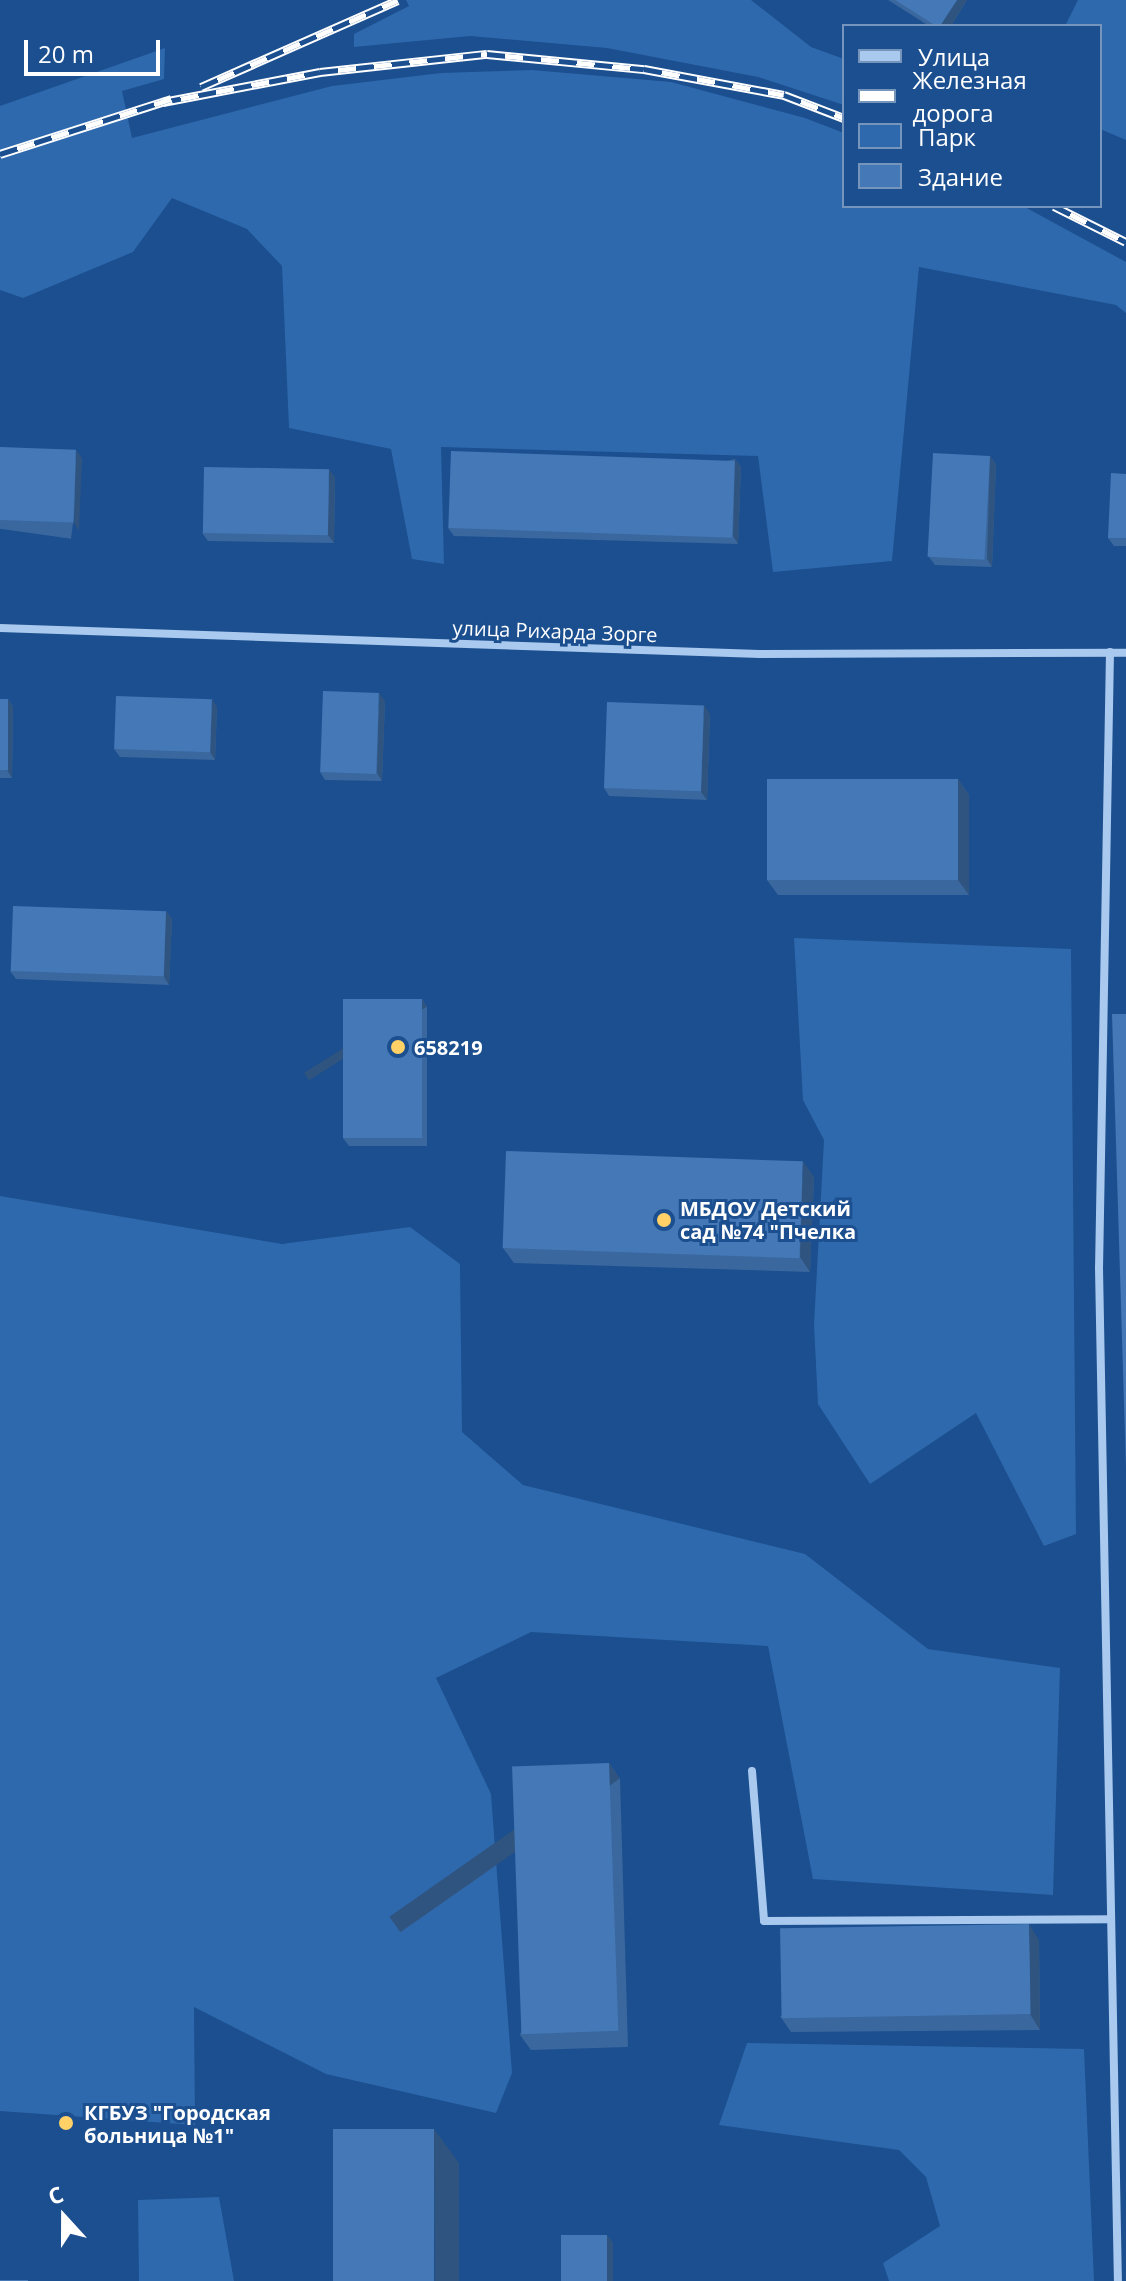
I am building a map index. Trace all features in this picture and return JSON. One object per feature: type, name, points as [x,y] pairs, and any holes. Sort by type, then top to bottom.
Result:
[{"type":"street","name":"улица Рихарда Зорге","points":[[0,628],[760,654],[1126,653]]},
{"type":"street","points":[[1110,652],[1099,1268],[1118,2281]]},
{"type":"street","points":[[752,1771],[764,1921],[1111,1919]]},
{"type":"green space","points":[[406,0],[751,0],[811,47],[842,58],[842,104],[758,77],[607,48],[470,36],[354,47],[354,34],[409,6]]},
{"type":"green space","points":[[1078,0],[1126,0],[1126,140],[1102,130],[1102,24],[1066,24]]},
{"type":"green space","points":[[165,48],[164,79],[122,91],[132,138],[332,86],[441,73],[532,70],[671,82],[805,118],[842,132],[842,208],[1027,208],[1126,262],[1126,313],[1116,305],[919,267],[892,561],[773,572],[758,456],[441,447],[444,564],[412,559],[391,449],[289,428],[282,266],[247,229],[172,198],[133,252],[23,298],[0,290],[0,106]]},
{"type":"green space","points":[[794,938],[1071,949],[1076,1534],[1044,1546],[976,1413],[870,1484],[818,1404],[814,1325],[824,1140],[803,1100]]},
{"type":"green space","points":[[0,1196],[282,1244],[410,1227],[460,1264],[462,1432],[523,1485],[805,1554],[928,1649],[1060,1668],[1053,1895],[813,1879],[768,1646],[531,1632],[436,1678],[491,1794],[512,2073],[496,2113],[326,2074],[194,2007],[195,2125],[0,2111]]},
{"type":"green space","points":[[747,2043],[1084,2049],[1094,2281],[889,2281],[883,2263],[940,2226],[926,2177],[899,2150],[719,2125]]},
{"type":"green space","points":[[219,2197],[234,2281],[139,2281],[138,2200]]},
{"type":"building","points":[[895,0],[957,0],[941,24],[933,24]]},
{"type":"building","points":[[0,447],[76,450],[73,523],[0,520]]},
{"type":"building","points":[[451,451],[735,461],[732,538],[448,528]]},
{"type":"building","points":[[933,453],[990,456],[984,560],[928,557]]},
{"type":"building","points":[[204,467],[329,469],[328,535],[203,533]]},
{"type":"building","points":[[1111,473],[1126,474],[1126,538],[1108,538]]},
{"type":"building","points":[[323,691],[379,693],[376,774],[320,772]]},
{"type":"building","points":[[116,696],[212,699],[210,752],[114,749]]},
{"type":"building","points":[[0,699],[8,699],[8,770],[0,770]]},
{"type":"building","points":[[607,702],[704,705],[701,791],[604,788]]},
{"type":"building","points":[[767,779],[958,779],[958,880],[767,880]]},
{"type":"building","points":[[13,906],[166,911],[164,976],[11,971]]},
{"type":"building","points":[[343,999],[422,999],[422,1138],[343,1138]]},
{"type":"building","points":[[1112,1014],[1126,1014],[1126,1468]]},
{"type":"building","name":"МБДОУ Детский сад №74 \"Пчелка","points":[[506,1151],[803,1161],[799,1258],[503,1248]]},
{"type":"building","points":[[609,1763],[618,2031],[521,2034],[512,1766]]},
{"type":"building","points":[[1029,1924],[1031,2014],[782,2018],[780,1928]]},
{"type":"building","points":[[333,2129],[434,2129],[434,2281],[333,2281]]},
{"type":"building","points":[[561,2235],[607,2235],[607,2281],[561,2281]]},
{"type":"railway","points":[[201,87],[398,0]]},
{"type":"railway","points":[[163,102],[320,72],[487,54],[644,69],[784,95],[842,117]]},
{"type":"railway","points":[[0,154],[171,99]]},
{"type":"railway","points":[[1058,208],[1126,242]]},
{"type":"place","name":"658219","points":[[398,1047]]},
{"type":"place","name":"МБДОУ Детский сад №74 \"Пчелка","points":[[664,1220]]},
{"type":"place","name":"КГБУЗ \"Городская больница №1\"","points":[[66,2123]]}]
